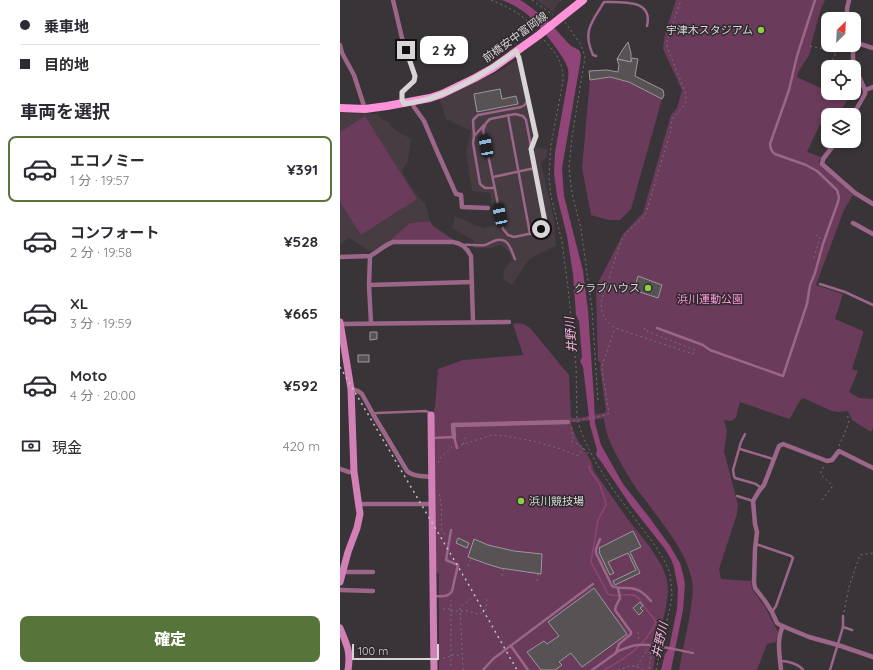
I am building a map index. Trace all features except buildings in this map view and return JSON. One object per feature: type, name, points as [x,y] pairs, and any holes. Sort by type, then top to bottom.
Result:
[{"type":"main road","name":"前橋安中富岡線","points":[[340,108],[365,109],[408,103],[442,94],[493,68],[558,20],[582,0]]},
{"type":"street","points":[[393,0],[402,38],[415,76],[414,81],[402,92],[402,99],[414,107],[424,121],[456,194],[461,195],[462,207],[488,208]]},
{"type":"street","points":[[846,12],[849,0]]},
{"type":"street","points":[[861,44],[873,48]]},
{"type":"street","points":[[340,45],[342,53],[354,75],[365,109]]},
{"type":"street","points":[[853,52],[853,63],[865,90],[865,94],[857,108]]},
{"type":"street","points":[[865,90],[873,87]]},
{"type":"street","points":[[832,148],[823,159],[822,164],[855,193],[873,204]]},
{"type":"street","points":[[853,223],[873,234]]},
{"type":"street","points":[[340,256],[370,256],[393,242],[453,242],[462,245],[469,251],[471,256],[473,322]]},
{"type":"street","points":[[370,256],[369,285],[371,323]]},
{"type":"street","points":[[369,285],[471,282]]},
{"type":"street","points":[[340,582],[343,561],[357,528],[360,514],[354,472],[350,389],[340,323],[509,322]]},
{"type":"street","points":[[350,389],[358,391],[362,394],[410,474],[432,477]]},
{"type":"street","points":[[431,415],[434,670]]},
{"type":"street","points":[[454,438],[453,425],[568,422]]},
{"type":"street","points":[[873,468],[839,451],[832,460],[827,461],[780,444],[764,485],[754,501],[755,524],[757,532],[755,544],[755,588],[772,612],[777,623],[810,637],[873,657]]},
{"type":"street","points":[[340,470],[354,472]]},
{"type":"street","points":[[358,504],[432,504]]},
{"type":"street","points":[[342,572],[373,572]]},
{"type":"street","points":[[340,590],[373,591]]},
{"type":"street","points":[[781,670],[779,644],[780,633],[783,626]]},
{"type":"street","points":[[340,628],[349,653],[348,670]]},
{"type":"lane","points":[[656,328],[703,344],[710,350],[783,376],[807,304],[810,286],[839,197],[837,190],[811,167],[772,152],[770,144],[815,0]]},
{"type":"lane","points":[[596,56],[591,52],[588,32],[590,25],[604,1],[636,1],[641,3],[647,9],[649,18],[647,26]]},
{"type":"lane","points":[[516,51],[519,58],[536,136],[531,149]]},
{"type":"lane","points":[[495,188],[485,188],[480,184],[473,143],[473,120],[478,115],[521,107],[528,100]]},
{"type":"lane","points":[[474,136],[486,123],[490,119],[519,114],[526,120],[545,222],[538,232],[514,237],[505,232],[483,130],[486,123]]},
{"type":"lane","points":[[508,115],[530,234]]},
{"type":"lane","points":[[493,177],[535,168]]},
{"type":"lane","points":[[462,245],[486,244],[499,240],[505,241],[509,245],[515,259]]},
{"type":"lane","points":[[820,284],[845,292],[873,304]]},
{"type":"lane","points":[[373,414],[426,411],[431,415]]},
{"type":"lane","points":[[745,434],[741,442],[733,470],[734,476],[735,478],[756,484],[762,488]]},
{"type":"lane","points":[[431,438],[454,438],[456,447]]},
{"type":"lane","points":[[739,449],[774,460]]},
{"type":"lane","points":[[738,496],[754,501]]},
{"type":"lane","points":[[433,596],[447,596],[452,591],[458,565],[446,560],[451,530]]},
{"type":"lane","points":[[600,539],[596,553],[611,585],[618,588],[638,589],[651,601]]},
{"type":"lane","points":[[755,544],[791,556],[792,558],[776,606],[772,612]]},
{"type":"lane","points":[[483,670],[493,658],[593,584]]},
{"type":"lane","points":[[616,653],[619,644],[631,634],[615,610],[620,598],[618,588]]},
{"type":"lane","points":[[830,670],[843,627],[843,616]]},
{"type":"lane","points":[[843,627],[852,630]]},
{"type":"lane","points":[[592,670],[625,648],[637,645],[649,644],[693,653]]},
{"type":"lane","points":[[511,646],[528,670]]},
{"type":"lane","points":[[780,661],[785,661],[798,666],[803,670]]},
{"type":"path","points":[[491,0],[519,13],[529,22],[553,50],[560,61],[563,71],[563,81],[550,160],[549,178],[551,196],[562,242],[568,288],[576,365],[578,420],[584,439],[596,463],[612,488],[656,548],[670,573],[672,593],[671,603],[656,670]]},
{"type":"path","points":[[532,0],[558,20],[581,45],[585,57],[572,137],[569,168],[572,193],[581,229],[592,309],[598,401]]},
{"type":"path","points":[[645,328],[644,330],[694,350],[693,354],[615,328],[604,319],[601,311],[601,302],[622,239],[646,213],[671,130],[671,123],[673,118],[686,102],[686,94],[667,47],[667,41],[680,0]]},
{"type":"path","points":[[810,46],[835,54],[832,60]]},
{"type":"path","points":[[578,420],[606,415],[609,411],[602,366],[615,328]]},
{"type":"path","points":[[839,451],[839,447],[849,421],[847,414]]},
{"type":"path","points":[[568,422],[573,437],[571,441],[584,448],[587,453],[591,453]]},
{"type":"path","points":[[437,468],[441,457],[452,447],[463,445],[492,435],[537,442],[578,456],[584,448]]},
{"type":"path","points":[[463,445],[466,436]]},
{"type":"path","points":[[822,500],[832,487],[832,485],[821,475],[827,461]]},
{"type":"path","points":[[438,494],[443,515],[441,529],[449,541]]},
{"type":"path","points":[[843,616],[849,587],[860,554],[873,553]]},
{"type":"path","points":[[468,566],[471,558]]},
{"type":"path","points":[[502,576],[504,568]]},
{"type":"path","points":[[537,581],[538,574]]},
{"type":"path","points":[[463,670],[460,607],[474,597],[476,592]]},
{"type":"path","points":[[443,609],[468,611],[477,614],[482,613],[486,609],[487,597]]},
{"type":"path","points":[[451,666],[452,600]]},
{"type":"path","points":[[637,667],[647,650]]},
{"type":"path","points":[[649,670],[650,652]]},
{"type":"path","points":[[443,658],[451,655],[462,655]]},
{"type":"path","points":[[620,670],[634,665],[642,670]]},
{"type":"shaded area","points":[[502,0],[520,0],[525,3],[546,19],[571,46],[579,50],[581,55],[562,168],[564,196],[583,271],[588,311],[595,423],[601,445],[623,484],[670,546],[680,563],[685,584],[683,610],[671,670],[661,670],[665,654],[669,648],[677,609],[678,589],[674,567],[665,549],[631,506],[596,455],[597,450],[590,425],[583,367],[580,361],[582,357],[579,321],[576,315],[573,274],[567,236],[557,196],[554,173],[555,152],[568,79],[568,69],[557,50],[533,20],[520,9]]},
{"type":"shaded area","points":[[536,0],[563,0],[557,4],[554,12]]},
{"type":"shaded area","points":[[521,57],[539,133],[536,146],[537,148],[548,149],[547,156],[541,163],[554,219],[556,246],[529,259],[512,285],[504,280],[503,271],[512,259],[508,251],[501,245],[491,248],[473,248],[474,241],[452,228],[455,216],[484,228],[494,226],[490,193],[472,191],[466,152],[471,131],[446,119],[439,98],[500,71]]},
{"type":"shaded area","points":[[340,113],[377,114],[383,120],[388,122],[395,130],[411,139],[408,161],[402,172],[418,197],[425,203],[430,221],[410,223],[390,240],[373,251],[368,250],[349,238],[340,245]]},
{"type":"green space","name":"浜川運動公園","points":[[676,0],[825,0],[811,44],[810,53],[797,77],[821,88],[821,100],[847,101],[842,108],[821,108],[821,124],[807,152],[821,157],[819,161],[820,165],[853,195],[844,210],[816,285],[843,294],[835,319],[863,331],[852,369],[858,371],[849,392],[859,398],[873,399],[873,428],[871,432],[852,420],[848,411],[832,411],[803,398],[789,419],[740,402],[736,417],[732,421],[724,420],[727,431],[724,451],[738,505],[737,514],[719,569],[721,579],[751,581],[752,589],[765,607],[778,632],[776,642],[767,644],[757,670],[679,670],[693,590],[689,569],[673,538],[634,486],[621,464],[609,438],[604,418],[572,422],[571,424],[577,439],[591,461],[594,471],[627,518],[650,547],[662,566],[667,580],[668,592],[666,607],[653,670],[439,670],[439,574],[436,572],[434,409],[438,369],[463,360],[523,355],[513,324],[518,323],[526,325],[569,375],[571,418],[579,418],[606,412],[600,367],[601,363],[598,361],[596,292],[599,281],[623,234],[643,213],[671,115],[677,108],[682,90],[663,49],[665,33]]},
{"type":"green space","points":[[610,77],[629,82],[662,99],[631,209],[620,220],[608,220],[591,215],[582,168],[590,80]]},
{"type":"green space","points":[[365,116],[417,199],[361,235],[340,202],[340,132]]},
{"type":"green space","points":[[430,221],[433,226],[454,240],[390,240],[410,223]]},
{"type":"waterway","name":"井野川","points":[[589,466],[600,485],[606,505],[598,520],[591,562],[608,594],[614,596],[636,596],[640,599],[656,622],[647,638],[641,644],[620,661],[604,670]]},
{"type":"railway","points":[[340,367],[466,580],[517,670]]},
{"type":"place","name":"宇津木スタジアム","points":[[761,30]]},
{"type":"place","name":"クラブハウス","points":[[648,288]]},
{"type":"place","name":"浜川競技場","points":[[521,501]]},
{"type":"route","points":[[406,50],[415,79],[402,92],[404,104],[442,94],[493,68],[516,51],[519,58],[536,136],[531,149],[545,222],[541,229]]}]
